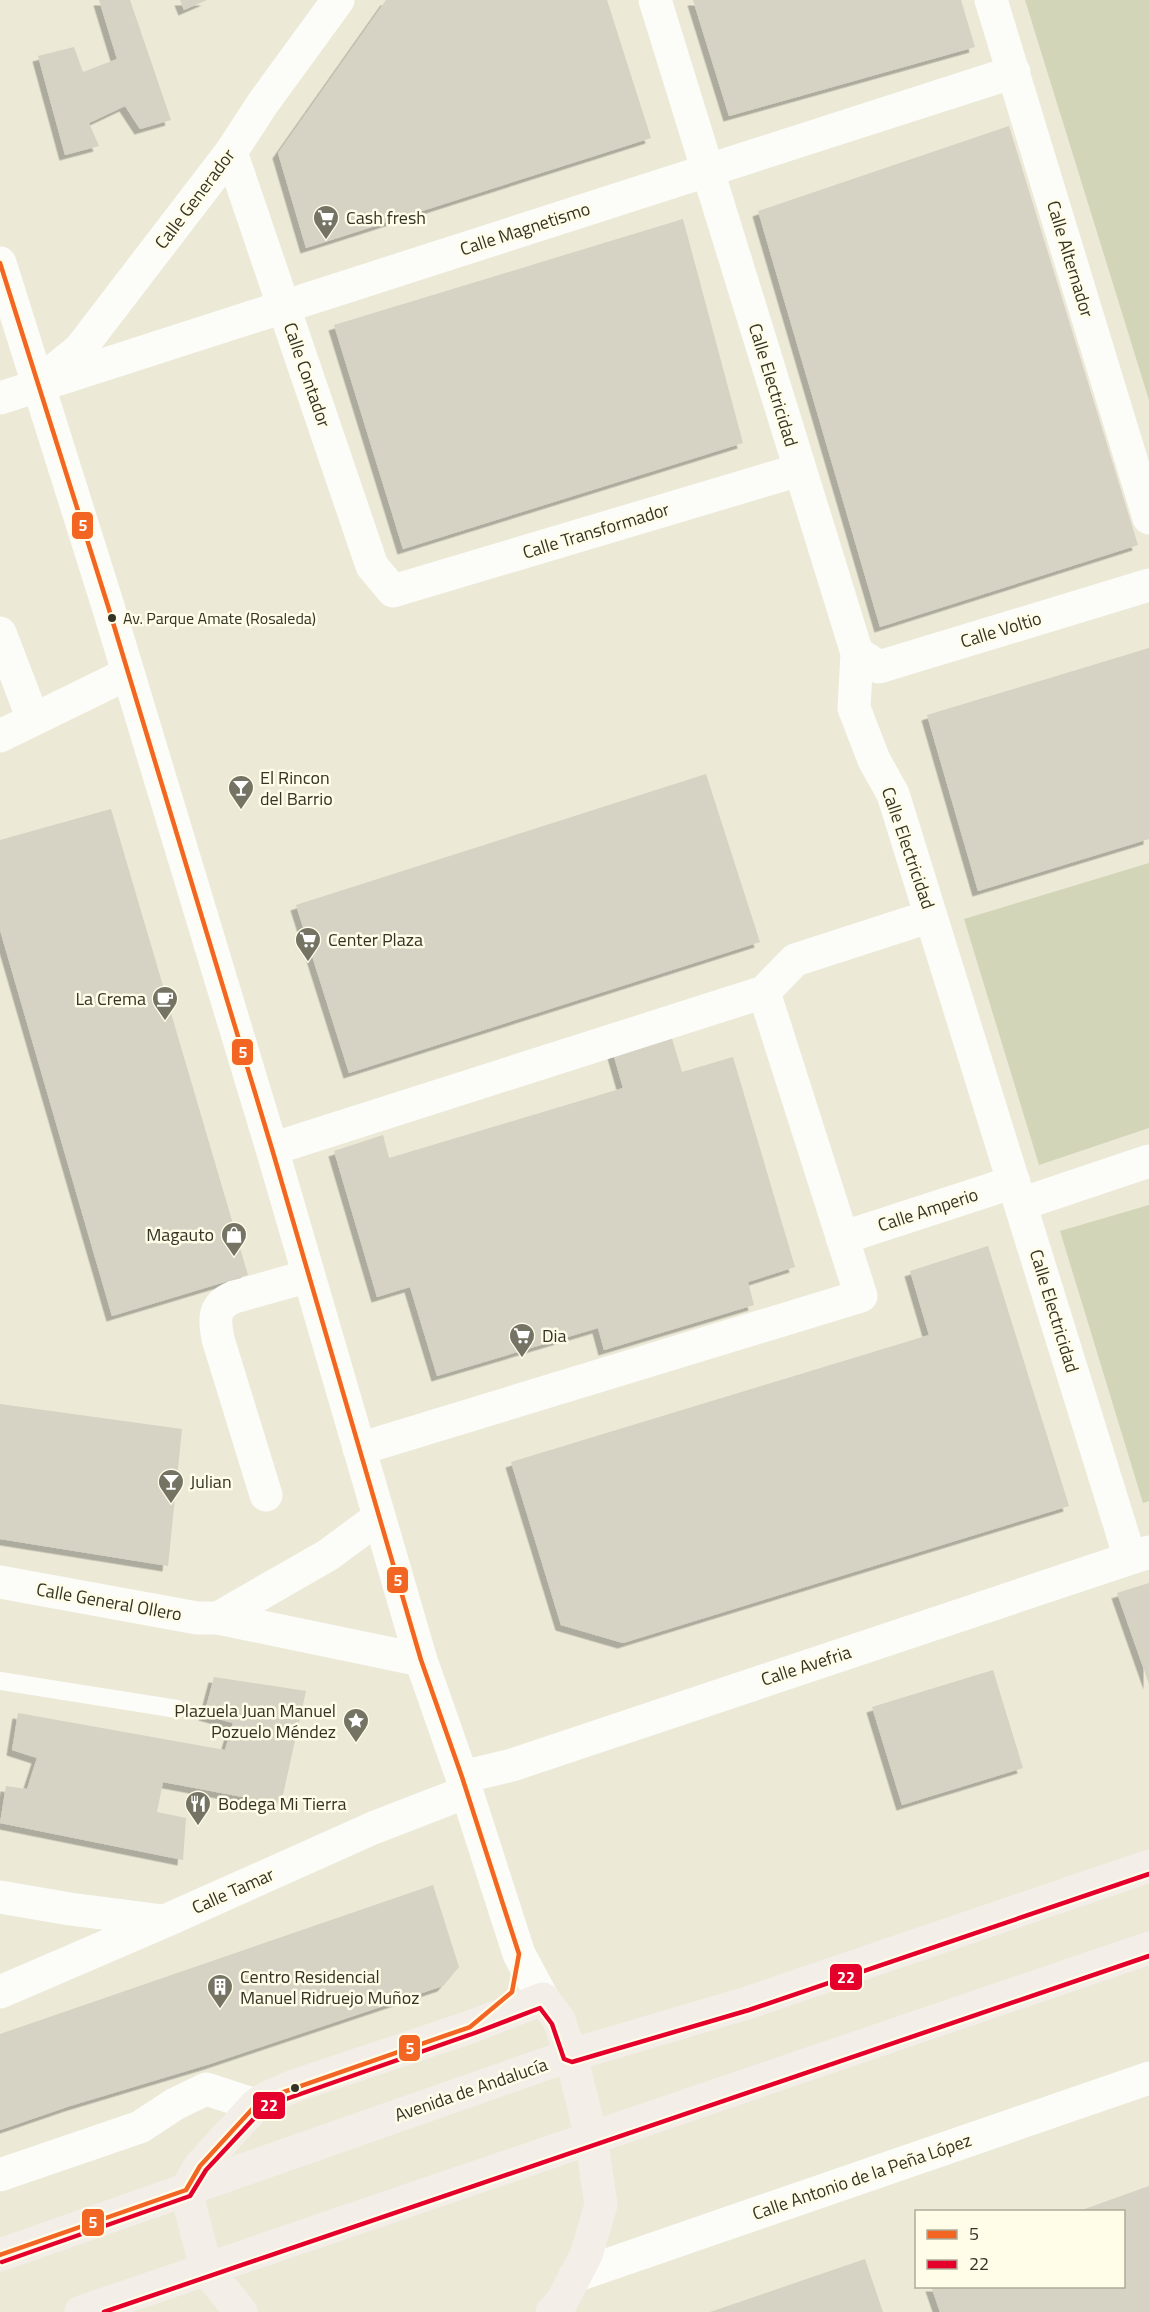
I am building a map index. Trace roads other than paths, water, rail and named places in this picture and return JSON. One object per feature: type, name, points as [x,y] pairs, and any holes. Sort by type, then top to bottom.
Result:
[{"type":"main road","name":"Avenida de Andalucía","points":[[0,2254],[571,2055],[747,2003],[1149,1866]]},
{"type":"main road","points":[[81,2312],[1149,1948]]},
{"type":"main road","points":[[241,2312],[206,2270],[186,2190],[200,2166],[256,2105],[294,2086],[470,2027],[543,1999],[559,2020],[571,2055],[591,2137],[601,2205],[586,2255],[561,2303],[552,2312]]},
{"type":"street","name":"Calle Generador","points":[[37,385],[80,349],[231,152],[338,0]]},
{"type":"street","name":"Calle Electricidad","points":[[655,0],[857,653],[854,708],[874,760],[893,794],[1017,1193],[1140,1555]]},
{"type":"street","name":"Calle Alternador","points":[[991,0],[1149,518]]},
{"type":"street","name":"Calle Magnetismo","points":[[0,398],[1014,72]]},
{"type":"street","name":"Calle Contador","points":[[231,152],[372,566],[393,591]]},
{"type":"street","points":[[0,263],[108,606],[272,1149],[421,1660],[519,1954],[543,1999]]},
{"type":"street","name":"Calle Transformador","points":[[393,591],[799,470]]},
{"type":"street","name":"Calle Voltio","points":[[857,653],[879,667],[1149,585]]},
{"type":"street","points":[[0,633],[33,719]]},
{"type":"street","points":[[0,736],[127,674]]},
{"type":"street","points":[[272,1149],[764,992],[795,960],[931,916]]},
{"type":"street","points":[[359,1449],[861,1296],[764,992]]},
{"type":"street","name":"Calle Amperio","points":[[842,1238],[1149,1161]]},
{"type":"street","points":[[266,1495],[218,1339],[215,1324],[216,1313],[224,1301],[234,1297],[309,1276]]},
{"type":"street","points":[[218,1618],[328,1555],[378,1518]]},
{"type":"street","name":"Calle Avefria","points":[[464,1785],[512,1765],[1140,1555]]},
{"type":"street","name":"Calle General Ollero","points":[[0,1582],[197,1618],[218,1618],[421,1660]]},
{"type":"street","name":"Calle Tamar","points":[[0,1992],[165,1922],[464,1785]]},
{"type":"street","points":[[0,1897],[165,1922]]},
{"type":"street","points":[[470,2027],[512,1992],[519,1954]]},
{"type":"street","name":"Calle Antonio de la Peña López","points":[[575,2276],[1149,2078]]},
{"type":"street","points":[[0,2175],[141,2127],[175,2104],[206,2089],[256,2105]]},
{"type":"lane","points":[[0,1681],[177,1709]]},
{"type":"place","name":"Cash fresh","points":[[326,241]]},
{"type":"place","name":"Av. Parque Amate (Rosaleda)","points":[[112,618]]},
{"type":"place","name":"El Rincon del Barrio","points":[[241,811]]},
{"type":"place","name":"Center Plaza","points":[[308,963]]},
{"type":"place","name":"La Crema","points":[[165,1022]]},
{"type":"place","name":"Magauto","points":[[234,1258]]},
{"type":"place","name":"Dia","points":[[522,1359]]},
{"type":"place","name":"Julian","points":[[171,1505]]},
{"type":"place","name":"Plazuela Juan Manuel Pozuelo Méndez","points":[[356,1744]]},
{"type":"place","name":"Bodega Mi Tierra","points":[[198,1827]]},
{"type":"place","name":"Centro Residencial Manuel Ridruejo Muñoz","points":[[220,2010]]}]
